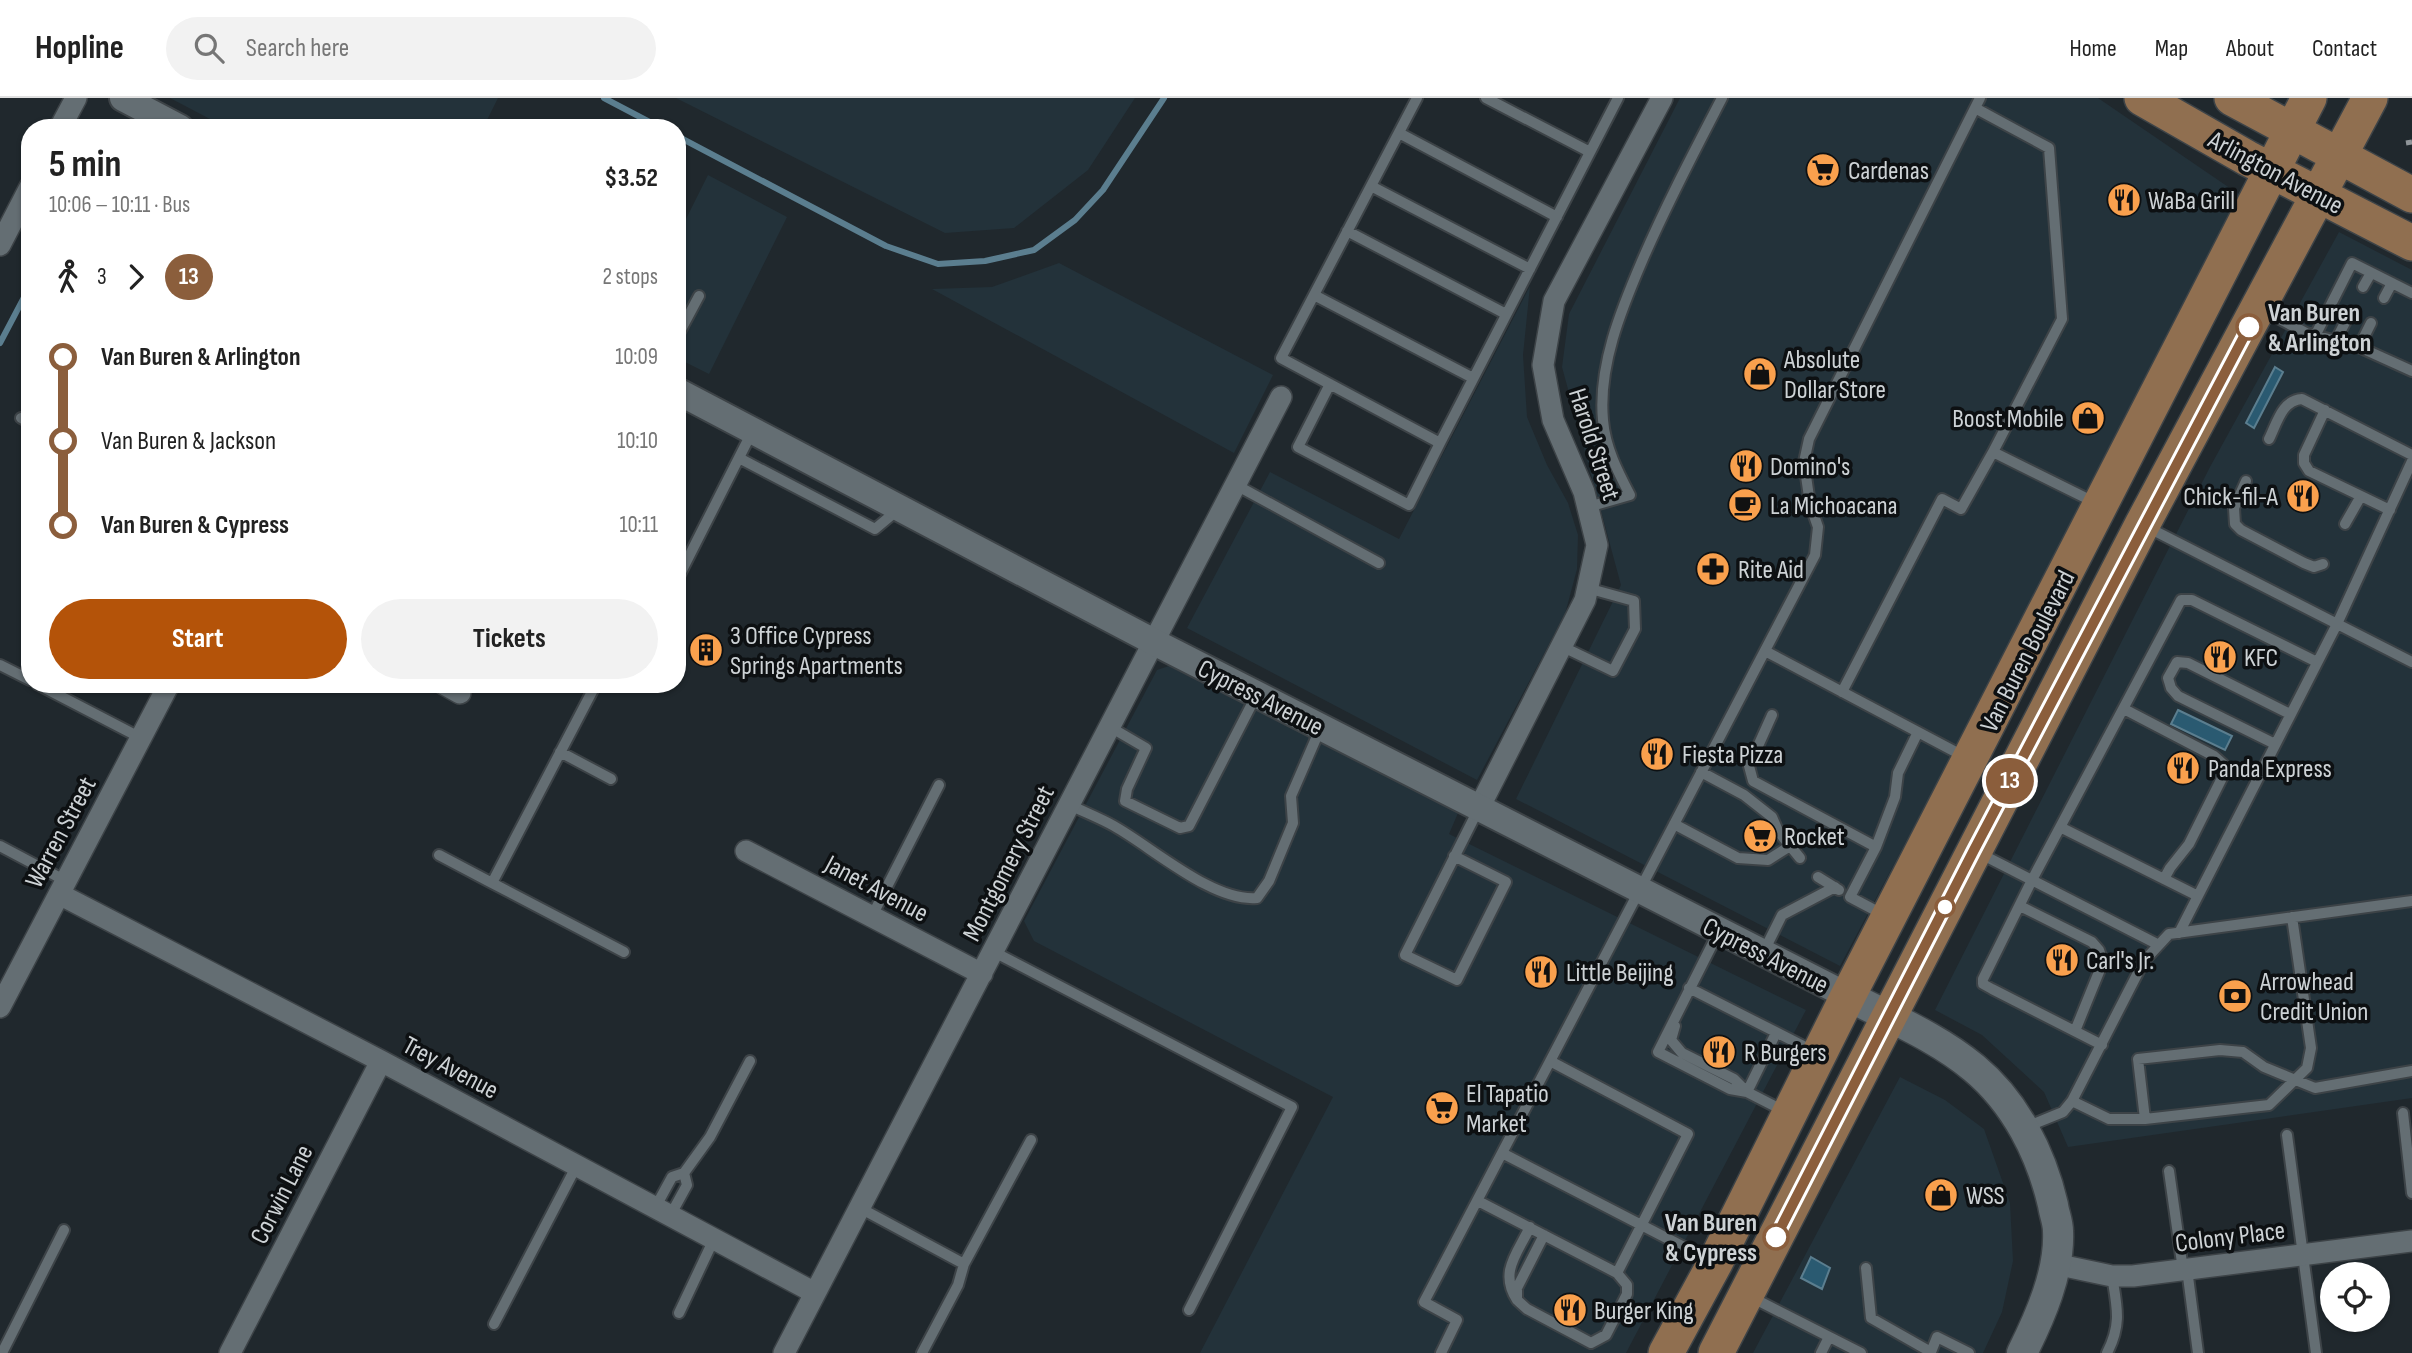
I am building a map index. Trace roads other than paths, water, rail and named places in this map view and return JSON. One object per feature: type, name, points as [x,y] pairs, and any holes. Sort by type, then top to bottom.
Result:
[{"type":"main road","name":"Arlington Avenue","points":[[2142,98],[2273,171],[2412,243]]},
{"type":"main road","name":"Arlington Avenue","points":[[2232,98],[2412,195]]},
{"type":"main road","name":"Van Buren Boulevard","points":[[1666,1353],[1715,1263],[1848,996],[2309,98]]},
{"type":"main road","name":"Van Buren Boulevard","points":[[1716,1353],[2143,525],[2370,98]]},
{"type":"main road","points":[[2143,525],[2138,506],[2140,484],[2167,429],[2167,379]]},
{"type":"main road","points":[[2058,690],[2065,633],[2110,540],[2112,530],[2102,505]]},
{"type":"main road","points":[[1848,996],[1946,1048],[1975,1068],[1999,1093],[2024,1128],[2047,1180],[2058,1230],[2055,1264],[2035,1328],[2022,1353]]},
{"type":"street","points":[[65,119],[76,98]]},
{"type":"street","points":[[123,98],[157,119]]},
{"type":"street","name":"Harold Street","points":[[1479,808],[1585,600],[1597,545],[1584,492],[1553,420],[1543,365],[1554,301],[1662,98]]},
{"type":"street","points":[[0,244],[21,204]]},
{"type":"street","name":"Cypress Avenue","points":[[686,396],[1154,642],[1848,996]]},
{"type":"street","name":"Montgomery Street","points":[[783,1353],[1281,397]]},
{"type":"street","name":"Warren Street","points":[[0,1007],[164,693]]},
{"type":"street","name":"Janet Avenue","points":[[746,851],[982,974]]},
{"type":"street","name":"Trey Avenue","points":[[62,887],[815,1293]]},
{"type":"street","name":"Corwin Lane","points":[[230,1353],[381,1061]]},
{"type":"street","name":"Colony Place","points":[[2055,1264],[2112,1276],[2133,1276],[2412,1241]]},
{"type":"lane","points":[[1417,98],[1281,358],[1440,443]]},
{"type":"lane","points":[[1486,98],[1590,152]]},
{"type":"lane","points":[[1330,384],[1298,447],[1409,505],[1618,98]]},
{"type":"lane","points":[[1588,507],[1630,495],[1611,457],[1603,421],[1605,379],[1617,322],[1671,195],[1722,98]]},
{"type":"lane","points":[[1441,1353],[1457,1320],[1424,1302],[1815,555],[1818,527],[1810,504],[1804,462],[1809,439],[1977,103],[2049,148],[2062,319],[1961,509],[1942,499],[1842,692]]},
{"type":"lane","points":[[1399,133],[1557,217]]},
{"type":"lane","points":[[1371,186],[1530,269]]},
{"type":"lane","points":[[1347,231],[1506,314]]},
{"type":"lane","points":[[2315,336],[2352,263],[2412,293]]},
{"type":"lane","points":[[2363,287],[2371,272]]},
{"type":"lane","points":[[2384,298],[2392,283]]},
{"type":"lane","points":[[1314,295],[1473,378]]},
{"type":"lane","points":[[686,320],[699,296]]},
{"type":"lane","points":[[2259,308],[2315,336],[2359,346],[2411,368]]},
{"type":"lane","points":[[2336,340],[2350,313]]},
{"type":"lane","points":[[2359,346],[2371,323]]},
{"type":"lane","points":[[2269,439],[2283,410],[2294,400],[2302,399],[2412,454]]},
{"type":"lane","points":[[2325,410],[2305,455],[2304,463],[2309,471],[2390,510]]},
{"type":"lane","points":[[686,562],[753,430]]},
{"type":"lane","points":[[1993,452],[2102,505]]},
{"type":"lane","points":[[739,458],[875,529],[900,508]]},
{"type":"lane","points":[[2179,933],[2337,624],[2412,461]]},
{"type":"lane","points":[[2246,481],[2234,508],[2235,524],[2241,530],[2304,563],[2314,567],[2323,564]]},
{"type":"lane","points":[[1236,485],[1378,564]]},
{"type":"lane","points":[[2345,524],[2361,496]]},
{"type":"lane","points":[[2143,525],[2412,662]]},
{"type":"lane","points":[[1561,646],[1613,671],[1635,629],[1634,601],[1587,588]]},
{"type":"lane","points":[[2102,1045],[1983,984],[1983,979],[2032,880],[2181,600],[2192,600],[2317,662]]},
{"type":"lane","points":[[1765,652],[1971,760]]},
{"type":"lane","points":[[2275,744],[2178,696],[2171,688],[2168,678],[2171,671],[2177,662],[2188,663],[2290,714]]},
{"type":"lane","points":[[0,665],[21,676]]},
{"type":"lane","points":[[54,693],[141,738]]},
{"type":"lane","points":[[492,883],[591,693]]},
{"type":"lane","points":[[1110,727],[1146,748],[1127,789],[1125,801],[1180,828],[1189,826],[1257,694]]},
{"type":"lane","points":[[2124,709],[2214,756],[2223,764],[2225,772],[2189,844],[2164,879]]},
{"type":"lane","points":[[1773,715],[1749,766],[1753,781],[1876,847]]},
{"type":"lane","points":[[1070,805],[1113,825],[1188,875],[1242,899],[1257,898],[1269,881],[1293,823],[1291,796],[1321,727]]},
{"type":"lane","points":[[1850,897],[1876,847],[1895,797],[1898,773],[1918,732]]},
{"type":"lane","points":[[560,752],[611,779]]},
{"type":"lane","points":[[1701,772],[1744,795],[1772,817],[1778,831],[1801,858]]},
{"type":"lane","points":[[872,916],[939,785]]},
{"type":"lane","points":[[1454,856],[1506,882],[1457,980],[1405,955],[1454,856],[1479,808]]},
{"type":"lane","points":[[1674,824],[1738,858],[1768,860],[1790,846]]},
{"type":"lane","points":[[2062,828],[2197,896]]},
{"type":"lane","points":[[0,846],[62,887]]},
{"type":"lane","points":[[1974,850],[2159,945]]},
{"type":"lane","points":[[439,855],[624,952]]},
{"type":"lane","points":[[1818,877],[1889,917]]},
{"type":"lane","points":[[1763,953],[1782,915],[1835,887]]},
{"type":"lane","points":[[2024,1128],[2063,1112],[2072,1101],[2144,961],[2169,934],[2412,901]]},
{"type":"lane","points":[[2020,906],[2092,943],[2099,950],[2103,962],[2075,1031]]},
{"type":"lane","points":[[2072,1101],[2109,1119],[2145,1119],[2269,1105],[2307,1068],[2311,1048],[2292,917]]},
{"type":"lane","points":[[1719,931],[1658,1052],[1730,1089],[1747,1091]]},
{"type":"lane","points":[[994,952],[1292,1107],[1189,1310]]},
{"type":"lane","points":[[1689,988],[1819,1054]]},
{"type":"lane","points":[[1679,1011],[1671,1040],[1682,1053],[1734,1079],[1747,1091],[1790,1114]]},
{"type":"lane","points":[[1747,1091],[1776,1033]]},
{"type":"lane","points":[[2145,1119],[2138,1059],[2220,1050],[2243,1052],[2264,1067],[2315,1088],[2412,1071]]},
{"type":"lane","points":[[663,1212],[673,1177],[684,1173],[710,1137],[750,1060]]},
{"type":"lane","points":[[1550,1062],[1688,1134],[1617,1273]]},
{"type":"lane","points":[[2403,1113],[2412,1193]]},
{"type":"lane","points":[[2287,1135],[2316,1353]]},
{"type":"lane","points":[[922,1353],[958,1285],[964,1264],[1031,1140]]},
{"type":"lane","points":[[1502,1153],[1715,1263]]},
{"type":"lane","points":[[494,1324],[576,1166]]},
{"type":"lane","points":[[2169,1171],[2198,1353]]},
{"type":"lane","points":[[663,1212],[688,1185],[684,1173]]},
{"type":"lane","points":[[1478,1201],[1530,1227],[1617,1273],[1627,1285],[1627,1294],[1606,1335],[1591,1343],[1527,1309],[1517,1300],[1509,1287],[1508,1274],[1530,1227]]},
{"type":"lane","points":[[860,1208],[964,1264]]},
{"type":"lane","points":[[2,1353],[64,1230]]},
{"type":"lane","points":[[1517,1300],[1517,1287],[1544,1235]]},
{"type":"lane","points":[[679,1313],[714,1239]]},
{"type":"lane","points":[[1866,1268],[1871,1318],[1931,1352],[1937,1337],[1969,1353]]},
{"type":"lane","points":[[2107,1353],[2115,1337],[2118,1322],[2112,1276]]},
{"type":"lane","points":[[1746,1295],[1861,1353]]},
{"type":"lane","points":[[1821,1353],[1829,1337]]},
{"type":"water","points":[[2275,367],[2283,372],[2254,428],[2246,423]]},
{"type":"water","points":[[2178,710],[2232,736],[2225,750],[2171,724]]},
{"type":"water","points":[[1811,1257],[1830,1268],[1822,1289],[1801,1278]]},
{"type":"waterway","points":[[604,98],[644,119]]},
{"type":"waterway","points":[[686,141],[886,246],[938,264],[985,261],[1034,250],[1075,220],[1103,190],[1164,98]]},
{"type":"waterway","points":[[0,343],[21,303]]},
{"type":"railway","points":[[2406,143],[2412,142]]},
{"type":"place","name":"Cardenas","points":[[1823,170]]},
{"type":"place","name":"WaBa Grill","points":[[2124,200]]},
{"type":"place","name":"Van Buren & Arlington","points":[[2249,327]]},
{"type":"place","name":"Absolute Dollar Store","points":[[1760,374]]},
{"type":"place","name":"Boost Mobile","points":[[2088,418]]},
{"type":"place","name":"Domino's","points":[[1746,466]]},
{"type":"place","name":"Chick-fil-A","points":[[2303,496]]},
{"type":"place","name":"La Michoacana","points":[[1745,505]]},
{"type":"place","name":"Rite Aid","points":[[1713,569]]},
{"type":"place","name":"3 Office Cypress Springs Apartments","points":[[706,650]]},
{"type":"place","name":"KFC","points":[[2220,657]]},
{"type":"place","name":"Fiesta Pizza","points":[[1657,754]]},
{"type":"place","name":"Panda Express","points":[[2183,768]]},
{"type":"place","name":"Rocket","points":[[1760,836]]},
{"type":"place","name":"Carl's Jr.","points":[[2062,960]]},
{"type":"place","name":"Little Beijing","points":[[1541,972]]},
{"type":"place","name":"Arrowhead Credit Union","points":[[2235,996]]},
{"type":"place","name":"R Burgers","points":[[1719,1052]]},
{"type":"place","name":"El Tapatio Market","points":[[1442,1108]]},
{"type":"place","name":"WSS","points":[[1941,1195]]},
{"type":"place","name":"Van Buren & Cypress","points":[[1776,1237]]},
{"type":"place","name":"Burger King","points":[[1570,1310]]}]
